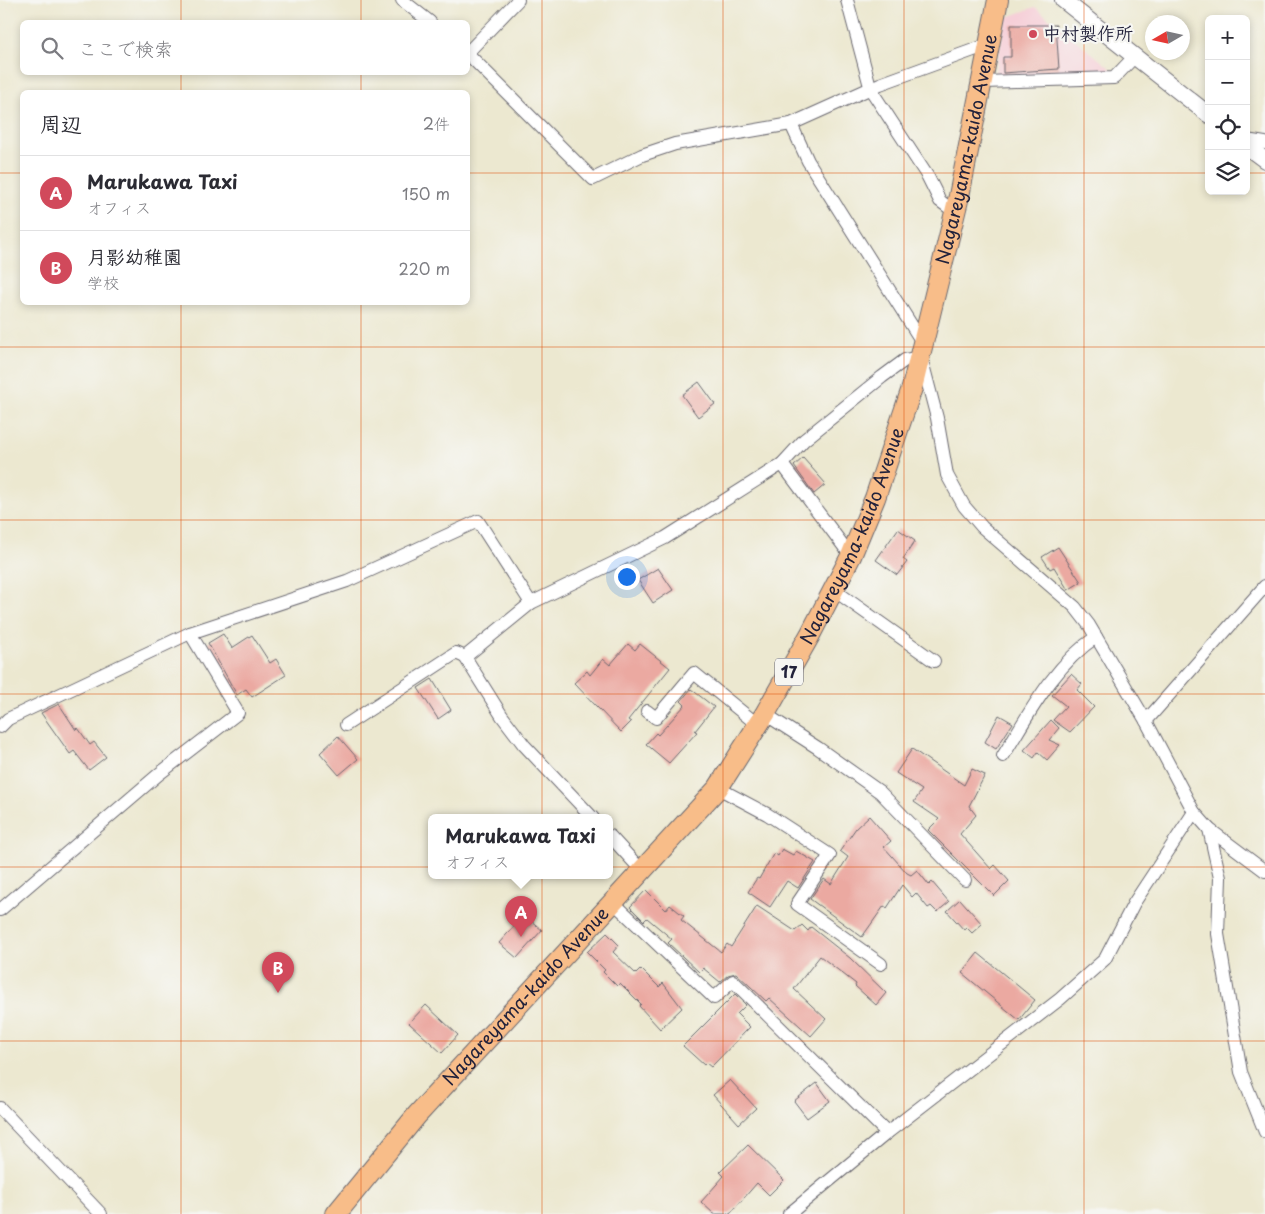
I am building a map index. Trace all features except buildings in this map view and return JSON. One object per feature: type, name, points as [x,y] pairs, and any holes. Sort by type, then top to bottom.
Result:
[{"type":"main road","name":"Nagareyama-kaido Avenue","points":[[336,1214],[454,1074],[643,872],[718,788],[761,720],[834,590],[851,556],[902,419],[922,351],[955,212],[983,82],[998,0]]},
{"type":"street","points":[[402,0],[427,20]]},
{"type":"street","points":[[470,51],[518,0]]},
{"type":"street","points":[[847,0],[871,90],[928,177],[940,201],[955,212]]},
{"type":"street","points":[[1063,0],[1205,113]]},
{"type":"street","points":[[470,55],[593,179],[642,155],[675,144],[791,124],[871,90],[880,84],[990,44]]},
{"type":"street","points":[[983,82],[1114,78],[1135,56]]},
{"type":"street","points":[[791,124],[808,161],[922,351],[947,475],[964,506],[982,527],[1075,607],[1096,637],[1146,721],[1194,812],[1209,829],[1265,870]]},
{"type":"street","points":[[1250,141],[1265,143]]},
{"type":"street","points":[[1250,149],[1265,160]]},
{"type":"street","points":[[465,657],[530,603],[665,538],[782,464],[804,440],[882,376],[922,351]]},
{"type":"street","points":[[782,464],[851,556]]},
{"type":"street","points":[[0,727],[8,719],[190,633],[347,581],[478,521],[530,603]]},
{"type":"street","points":[[1146,721],[1265,586]]},
{"type":"street","points":[[834,590],[934,661]]},
{"type":"street","points":[[0,910],[159,774],[238,713],[190,633]]},
{"type":"street","points":[[1004,756],[1042,693],[1082,647],[1096,637]]},
{"type":"street","points":[[346,725],[456,653],[465,657],[502,716],[524,745],[589,814]]},
{"type":"street","points":[[647,711],[656,718],[694,673],[761,720],[818,748],[880,792],[966,880]]},
{"type":"street","points":[[718,788],[767,814],[830,855],[797,904],[881,964]]},
{"type":"street","points":[[789,1214],[888,1133],[1045,1011],[1105,959],[1134,903],[1194,812]]},
{"type":"street","points":[[1209,829],[1220,878],[1218,934],[1241,1072],[1265,1132]]},
{"type":"street","points":[[613,839],[643,872]]},
{"type":"street","points":[[614,903],[714,998],[733,981],[888,1133]]},
{"type":"street","points":[[0,1108],[101,1214]]},
{"type":"shaded area","points":[[1035,7],[1115,72],[995,78],[1005,18]]},
{"type":"place","name":"中村製作所","points":[[1033,34]]},
{"type":"place","name":"Marukawa Taxi","points":[[521,937]]},
{"type":"place","name":"月影幼稚園","points":[[278,993]]}]
